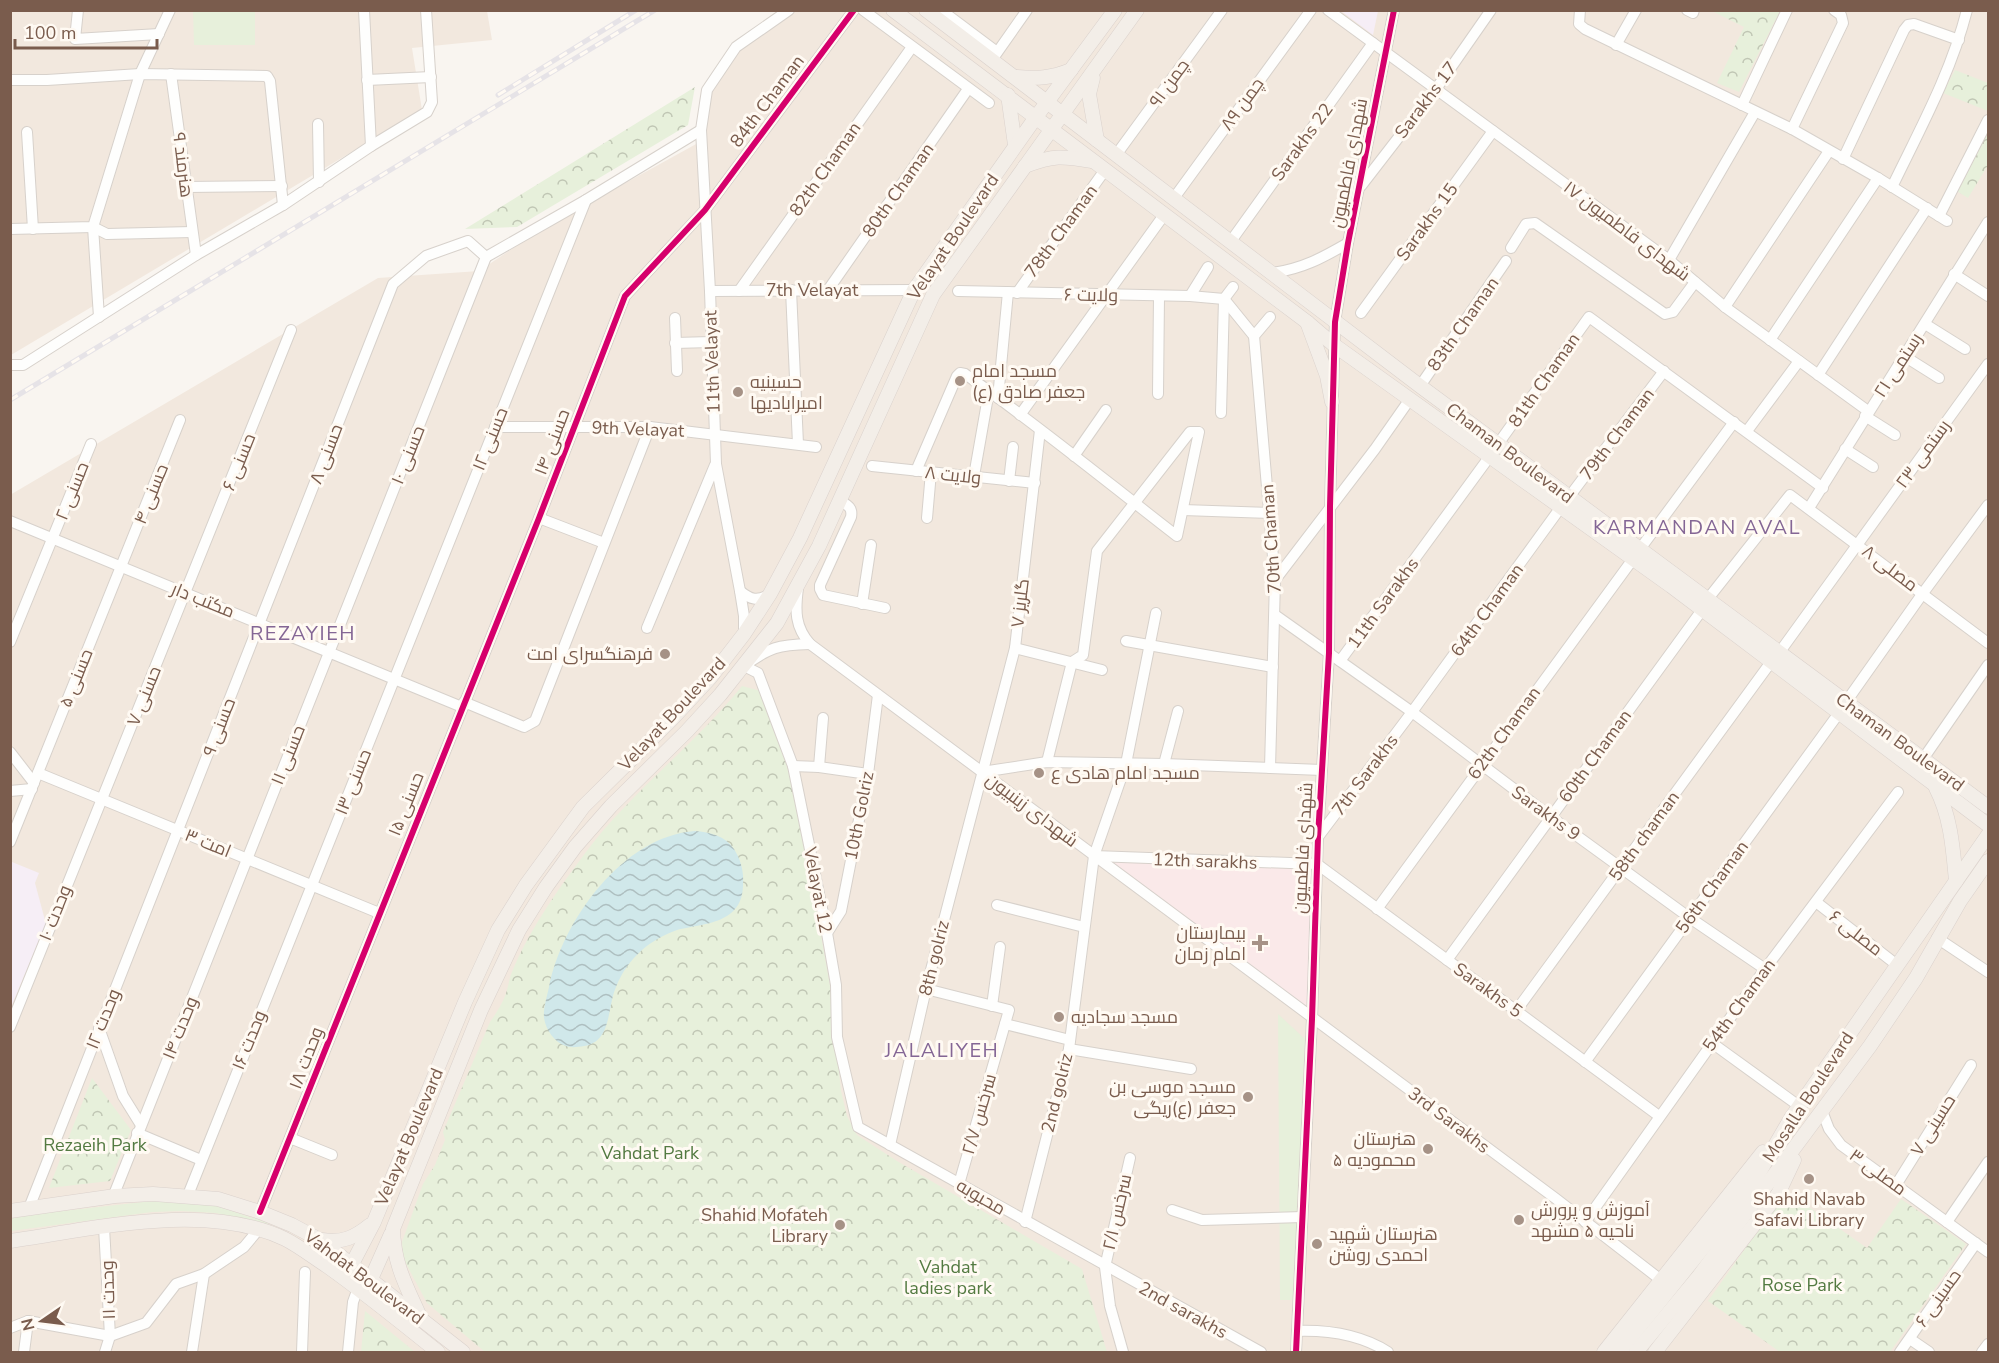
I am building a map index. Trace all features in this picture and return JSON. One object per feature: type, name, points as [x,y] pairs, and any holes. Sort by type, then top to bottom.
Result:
[{"type":"main road","points":[[893,10],[1307,322],[1327,376],[1332,402]]},
{"type":"main road","points":[[926,10],[994,56],[1014,76],[1047,101],[1115,10]]},
{"type":"main road","points":[[1063,115],[1137,10]]},
{"type":"main road","points":[[1014,76],[1050,78],[1071,70]]},
{"type":"main road","points":[[1094,70],[1089,94],[1097,140]]},
{"type":"main road","points":[[1008,95],[1015,145]]},
{"type":"main road","name":"Chaman Boulevard","points":[[1047,101],[1498,444],[1565,502]]},
{"type":"main road","name":"Velayat Boulevard","points":[[352,1264],[374,1222],[465,1002],[498,930],[526,885],[583,807],[672,719],[710,678],[744,634],[770,594],[800,538],[914,290],[1047,101]]},
{"type":"main road","name":"Velayat Boulevard","points":[[371,1279],[481,1010],[519,930],[546,886],[575,847],[611,806],[687,731],[744,666],[777,623],[819,546],[933,295],[1063,115]]},
{"type":"main road","points":[[1024,166],[1048,157],[1064,156],[1100,166]]},
{"type":"main road","name":"Chaman Boulevard","points":[[1307,322],[1334,345],[1490,456],[1565,502],[1637,554],[1842,707],[1933,784],[1989,825]]},
{"type":"main road","points":[[1410,399],[1420,386]]},
{"type":"main road","points":[[1490,456],[1498,444]]},
{"type":"main road","name":"Chaman Boulevard","points":[[1842,707],[1923,759],[1989,807]]},
{"type":"main road","points":[[1933,784],[1942,800],[1951,829],[1956,881]]},
{"type":"main road","name":"Mosalla Boulevard","points":[[1619,1353],[1748,1192],[1795,1112],[1989,835]]},
{"type":"main road","name":"Mosalla Boulevard","points":[[1636,1353],[1699,1276],[1870,1046],[1916,978],[1937,938],[1986,867]]},
{"type":"main road","points":[[1897,965],[1916,978]]},
{"type":"main road","points":[[1604,1353],[1795,1112]]},
{"type":"main road","points":[[1655,1353],[1778,1194],[1808,1131]]},
{"type":"main road","name":"Vahdat Boulevard","points":[[10,1211],[153,1194],[218,1199],[260,1212],[320,1240],[463,1353]]},
{"type":"main road","name":"Vahdat Boulevard","points":[[10,1240],[154,1220],[214,1221],[259,1229],[285,1239],[358,1288],[438,1353]]},
{"type":"main road","points":[[374,1222],[380,1232],[389,1232],[393,1229]]},
{"type":"main road","name":"Velayat Boulevard","points":[[320,1240],[336,1242],[347,1240],[358,1236],[374,1222]]},
{"type":"main road","name":"Velayat Boulevard","points":[[393,1229],[397,1263],[421,1319]]},
{"type":"main road","points":[[352,1264],[358,1288],[371,1279]]},
{"type":"street","points":[[78,10],[75,39],[159,34]]},
{"type":"street","points":[[99,317],[93,227],[140,74],[170,10]]},
{"type":"street","points":[[364,10],[371,146]]},
{"type":"street","points":[[10,365],[23,365],[196,255],[283,205],[371,146],[427,112],[431,107],[431,77],[426,10]]},
{"type":"street","name":"11th Velayat","points":[[744,634],[740,591],[716,464],[710,291],[700,130],[707,90],[735,47],[789,10]]},
{"type":"street","name":"84th Chaman","points":[[705,210],[854,10]]},
{"type":"street","points":[[863,10],[989,103]]},
{"type":"street","points":[[941,10],[994,56],[1027,10]]},
{"type":"street","name":"چمن ۹۱","points":[[1116,155],[1222,10]]},
{"type":"street","name":"چمن ۸۹","points":[[1174,198],[1311,10]]},
{"type":"street","name":"شهدای فاطمیون ۱۷","points":[[1328,10],[1669,260],[1725,307],[1895,435]]},
{"type":"street","name":"شهدای فاطمیون","points":[[1296,1353],[1318,837],[1329,653],[1335,322],[1348,243],[1394,10]]},
{"type":"street","name":"Sarakhs 17","points":[[1359,189],[1436,89],[1491,10]]},
{"type":"street","points":[[1580,10],[1579,24],[1585,29],[1792,129],[1943,218],[1989,120]]},
{"type":"street","points":[[1616,45],[1636,10]]},
{"type":"street","points":[[1687,10],[1693,13],[1694,10]]},
{"type":"street","points":[[1742,105],[1787,10]]},
{"type":"street","points":[[1792,129],[1843,23],[1841,15],[1834,10]]},
{"type":"street","points":[[1892,187],[1950,64],[1967,10]]},
{"type":"street","points":[[1843,159],[1908,25],[1914,24],[1959,40]]},
{"type":"street","name":"Sarakhs 22","points":[[1231,242],[1373,43]]},
{"type":"street","name":"82th Chaman","points":[[739,291],[912,47]]},
{"type":"street","points":[[10,80],[47,81],[140,74],[267,76],[270,81],[283,205]]},
{"type":"street","name":"هنرمند ۹","points":[[171,74],[196,255]]},
{"type":"street","points":[[367,80],[431,77]]},
{"type":"street","name":"80th Chaman","points":[[828,290],[968,89]]},
{"type":"street","points":[[1669,260],[1755,112]]},
{"type":"street","points":[[318,124],[319,182]]},
{"type":"street","points":[[486,257],[586,200],[700,130]]},
{"type":"street","name":"Sarakhs 15","points":[[1361,313],[1493,131]]},
{"type":"street","points":[[27,132],[33,229]]},
{"type":"street","points":[[1725,307],[1829,151]]},
{"type":"street","name":"78th Chaman","points":[[1012,292],[1100,166]]},
{"type":"street","points":[[1770,340],[1878,178]]},
{"type":"street","points":[[186,187],[282,186]]},
{"type":"street","name":"حسنی ۱۲","points":[[394,679],[586,200]]},
{"type":"street","points":[[1818,375],[1927,208]]},
{"type":"street","name":"حسنی ۱۴","points":[[463,704],[539,518],[625,296],[705,210]]},
{"type":"street","points":[[1020,415],[1164,215]]},
{"type":"street","name":"رستمی ۲۱","points":[[1809,508],[1954,274],[1989,222]]},
{"type":"street","points":[[1511,248],[1526,224],[1535,224],[1665,314],[1673,312],[1695,282]]},
{"type":"street","points":[[10,229],[93,227],[107,234],[192,232]]},
{"type":"street","name":"حسنی ۸","points":[[260,623],[393,284],[426,256],[468,241],[486,257]]},
{"type":"street","points":[[1273,273],[1312,263],[1348,243]]},
{"type":"street","name":"حسنی ۱۰","points":[[329,652],[486,257]]},
{"type":"street","name":"83th Chaman","points":[[1420,386],[1506,261]]},
{"type":"street","points":[[1190,296],[1208,267]]},
{"type":"street","points":[[1954,274],[1989,296]]},
{"type":"street","points":[[1221,413],[1224,299],[1233,287]]},
{"type":"street","name":"7th Velayat","points":[[710,291],[914,290]]},
{"type":"street","points":[[791,291],[798,444]]},
{"type":"street","name":"ولایت ۶","points":[[957,291],[1190,296],[1224,299]]},
{"type":"street","points":[[974,476],[994,394],[1012,292]]},
{"type":"street","points":[[1158,394],[1159,296]]},
{"type":"street","points":[[1224,299],[1254,336],[1270,317]]},
{"type":"street","name":"81th Chaman","points":[[1498,444],[1589,317],[1664,370]]},
{"type":"street","points":[[675,318],[677,371]]},
{"type":"street","points":[[1924,324],[1965,348]]},
{"type":"street","name":"حسنی ۶","points":[[186,593],[291,330]]},
{"type":"street","name":"70th Chaman","points":[[1254,336],[1275,580],[1270,768]]},
{"type":"street","points":[[675,343],[711,342]]},
{"type":"street","points":[[1905,356],[1939,378]]},
{"type":"street","points":[[1748,431],[1799,361]]},
{"type":"street","name":"رستمی ۲۳","points":[[1775,657],[1987,368]]},
{"type":"street","points":[[1664,370],[1823,488]]},
{"type":"street","name":"79th Chaman","points":[[1565,502],[1664,370]]},
{"type":"street","points":[[916,471],[957,376],[960,373],[965,374],[994,394],[1020,415],[1134,502],[1177,536],[1199,432],[1190,432],[1134,502],[1096,551],[1083,655],[1071,662],[1047,762]]},
{"type":"street","points":[[1275,580],[1375,449],[1410,399]]},
{"type":"street","points":[[1074,456],[1106,410]]},
{"type":"street","name":"حسنی ۴","points":[[121,567],[180,420]]},
{"type":"street","name":"62th Chaman","points":[[1377,909],[1734,422]]},
{"type":"street","name":"9th Velayat","points":[[495,427],[650,427],[816,447]]},
{"type":"street","name":"مکتب دار","points":[[10,521],[394,679],[524,727],[536,721],[650,427]]},
{"type":"street","name":"گلریز ۷","points":[[982,772],[1015,648],[1040,430]]},
{"type":"street","name":"حسنی ۲","points":[[10,642],[91,444]]},
{"type":"street","points":[[1009,480],[1013,447]]},
{"type":"street","points":[[1845,449],[1874,467]]},
{"type":"street","name":"11th Sarakhs","points":[[1341,661],[1490,456]]},
{"type":"street","points":[[647,628],[716,464]]},
{"type":"street","name":"ولایت ۸","points":[[872,466],[1035,483]]},
{"type":"street","points":[[927,518],[931,472]]},
{"type":"street","name":"مصلی ۸","points":[[1790,495],[1989,643]]},
{"type":"street","name":"60th Chaman","points":[[1447,960],[1705,605],[1790,495]]},
{"type":"street","points":[[839,500],[850,507],[852,517],[820,585],[820,590],[824,595],[885,608]]},
{"type":"street","name":"64th Chaman","points":[[1412,712],[1565,502]]},
{"type":"street","name":"56th Chaman","points":[[1585,1062],[1989,505]]},
{"type":"street","points":[[1183,510],[1269,513]]},
{"type":"street","points":[[539,518],[604,543]]},
{"type":"street","points":[[862,604],[871,544]]},
{"type":"street","name":"حسنی ۵","points":[[10,842],[121,567]]},
{"type":"street","points":[[799,582],[798,620],[801,633],[810,644]]},
{"type":"street","points":[[740,591],[752,600],[770,594]]},
{"type":"street","name":"حسنی ۷","points":[[102,799],[186,593]]},
{"type":"street","name":"2nd golriz","points":[[1024,1222],[1070,1044],[1094,856],[1125,764],[1156,613]]},
{"type":"street","name":"Sarakhs 9","points":[[1275,615],[1412,712],[1690,918],[1765,969]]},
{"type":"street","name":"حسنی ۹","points":[[178,831],[260,623]]},
{"type":"street","points":[[1126,641],[1273,667]]},
{"type":"street","points":[[744,666],[763,652],[780,646],[810,644]]},
{"type":"street","name":"شهدای زینبیون","points":[[810,644],[1312,1018]]},
{"type":"street","points":[[1015,648],[1102,670]]},
{"type":"street","name":"حسنی ۱۱","points":[[246,859],[329,652]]},
{"type":"street","name":"58th chaman","points":[[1516,1011],[1775,657]]},
{"type":"street","points":[[1923,759],[1989,665]]},
{"type":"street","name":"Velayat 12","points":[[744,666],[758,673],[793,766],[836,985],[837,1037],[858,1127]]},
{"type":"street","name":"حسنی ۱۳","points":[[311,886],[394,679]]},
{"type":"street","name":"10th Golriz","points":[[827,933],[841,911],[868,774],[878,695]]},
{"type":"street","name":"حسنی ۱۵","points":[[378,913],[463,704]]},
{"type":"street","points":[[1164,764],[1179,711]]},
{"type":"street","name":"7th Sarakhs","points":[[1318,837],[1412,712]]},
{"type":"street","points":[[819,767],[823,718]]},
{"type":"street","points":[[11,754],[35,782]]},
{"type":"street","points":[[982,772],[1047,762],[1322,770]]},
{"type":"street","points":[[793,766],[868,774]]},
{"type":"street","name":"8th golriz","points":[[890,1145],[926,989],[982,772]]},
{"type":"street","name":"امت ۳","points":[[10,790],[35,782],[102,799],[378,913]]},
{"type":"street","name":"54th Chaman","points":[[1585,1222],[1765,969],[1898,792]]},
{"type":"street","name":"وحدت ۱۰","points":[[10,1027],[102,799]]},
{"type":"street","name":"وحدت ۱۲","points":[[29,1208],[178,831]]},
{"type":"street","name":"12th sarakhs","points":[[1094,856],[1317,864]]},
{"type":"street","name":"وحدت ۱۴","points":[[113,1197],[246,859]]},
{"type":"street","name":"Sarakhs 5","points":[[1317,864],[1659,1116]]},
{"type":"street","name":"وحدت ۱۶","points":[[188,1195],[311,886]]},
{"type":"street","name":"مصلی ۶","points":[[1816,902],[1897,965]]},
{"type":"street","points":[[997,905],[1084,927]]},
{"type":"street","name":"وحدت ۱۸","points":[[260,1212],[378,913]]},
{"type":"street","points":[[1937,938],[1989,972]]},
{"type":"street","points":[[926,989],[992,1005],[1000,947]]},
{"type":"street","name":"سرخس ۲/۷","points":[[959,1184],[1009,1010],[992,1005]]},
{"type":"street","name":"3rd Sarakhs","points":[[1312,1018],[1661,1280]]},
{"type":"street","points":[[1005,1024],[1070,1044],[1191,1069]]},
{"type":"street","points":[[99,1028],[123,1096],[139,1129],[201,1160]]},
{"type":"street","points":[[1712,1043],[1795,1112]]},
{"type":"street","name":"حسینی ۷","points":[[1896,1185],[1971,1065]]},
{"type":"street","name":"مصلی ۳","points":[[1822,1111],[1829,1129],[1841,1145],[1989,1252]]},
{"type":"street","name":"محبوبه","points":[[858,1127],[1105,1267]]},
{"type":"street","points":[[290,1138],[332,1155]]},
{"type":"street","name":"سرخس ۲/۱","points":[[1105,1267],[1130,1158]]},
{"type":"street","points":[[1947,1222],[1989,1162]]},
{"type":"street","points":[[1172,1210],[1202,1220],[1302,1217]]},
{"type":"street","name":"وحدت ۱۱","points":[[104,1227],[110,1336],[105,1353]]},
{"type":"street","points":[[10,1328],[28,1321],[110,1336],[146,1323],[176,1284],[204,1274],[244,1247],[259,1229]]},
{"type":"street","name":"حسینی ۶","points":[[1900,1353],[1976,1243]]},
{"type":"street","points":[[1105,1267],[1110,1306],[1123,1353]]},
{"type":"street","name":"2nd sarakhs","points":[[1105,1267],[1261,1353]]},
{"type":"street","points":[[302,1353],[305,1272]]},
{"type":"street","points":[[192,1353],[204,1274]]},
{"type":"street","points":[[348,1353],[353,1302],[358,1288]]},
{"type":"street","points":[[24,1353],[28,1321]]},
{"type":"street","points":[[1297,1331],[1321,1330],[1359,1338],[1388,1353]]},
{"type":"street","points":[[1910,1339],[1929,1353]]},
{"type":"street","points":[[1982,1353],[1989,1344]]},
{"type":"shaded area","points":[[10,11],[487,11],[492,40],[412,48],[422,110],[11,355]]},
{"type":"shaded area","points":[[789,11],[1988,11],[1988,1352],[11,1352],[10,495],[378,278],[479,271],[540,230],[698,143],[707,90],[735,47]]},
{"type":"shaded area","points":[[1341,11],[1378,11],[1373,35]]},
{"type":"shaded area","name":"بیمارستان امام زمان","points":[[1096,860],[1313,867],[1311,1019]]},
{"type":"shaded area","points":[[12,862],[39,873],[35,883],[46,924],[11,1007]]},
{"type":"green space","points":[[193,11],[255,11],[255,45],[194,45]]},
{"type":"green space","points":[[1712,11],[1780,11],[1739,92],[1717,83],[1744,27]]},
{"type":"green space","points":[[1955,70],[1988,83],[1988,111],[1943,93]]},
{"type":"green space","points":[[695,87],[688,125],[517,227],[465,229]]},
{"type":"green space","points":[[1988,124],[1988,165],[1968,198],[1955,190]]},
{"type":"green space","name":"Vahdat Park","points":[[742,686],[761,691],[795,790],[831,991],[841,1091],[847,1116],[857,1135],[897,1161],[1082,1269],[1107,1352],[485,1352],[427,1303],[403,1258],[402,1242],[423,1184],[435,1165],[445,1140],[443,1132],[490,1022],[504,998],[511,974],[526,942],[553,898],[601,833]]},
{"type":"green space","points":[[1278,1014],[1305,1039],[1293,1300],[1280,1300]]},
{"type":"green space","name":"Rezaeih Park","points":[[92,1078],[131,1130],[110,1181],[49,1188]]},
{"type":"green space","name":"Rose Park","points":[[1786,1191],[1867,1248],[1901,1199],[1966,1244],[1890,1352],[1780,1352],[1708,1301]]},
{"type":"green space","points":[[152,1201],[180,1201],[217,1206],[268,1223],[266,1226],[216,1213],[181,1211],[152,1212],[11,1231],[10,1219],[27,1215]]},
{"type":"green space","points":[[365,1311],[415,1352],[361,1352]]},
{"type":"water","points":[[695,831],[722,838],[736,853],[742,866],[743,880],[737,907],[730,914],[710,923],[677,930],[658,938],[638,954],[621,976],[616,987],[607,1022],[600,1038],[593,1043],[577,1047],[570,1047],[554,1039],[544,1018],[549,987],[567,935],[582,910],[600,886],[621,865],[644,848],[669,836]]},
{"type":"railway","points":[[498,95],[636,10]]},
{"type":"railway","points":[[10,400],[655,10]]},
{"type":"cycle path","points":[[260,1212],[539,518],[625,296],[705,210],[854,10]]},
{"type":"cycle path","points":[[1296,1352],[1318,837],[1329,653],[1335,322],[1348,243],[1394,10]]},
{"type":"place","name":"مسجد امام جعفر صادق (ع)","points":[[960,381]]},
{"type":"place","name":"حسینیه امیرابادیها","points":[[738,392]]},
{"type":"place","name":"فرهنگسرای امت","points":[[665,654]]},
{"type":"place","name":"مسجد امام هادی ع","points":[[1039,773]]},
{"type":"place","name":"بیمارستان امام زمان","points":[[1260,943]]},
{"type":"place","name":"مسجد سجادیه","points":[[1059,1017]]},
{"type":"place","name":"مسجد موسی بن جعفر (ع)ریگی","points":[[1248,1097]]},
{"type":"place","name":"هنرستان محمودیه ۵","points":[[1428,1149]]},
{"type":"place","name":"Shahid Navab Safavi Library","points":[[1809,1179]]},
{"type":"place","name":"آموزش و پرورش ناحیه ۵ مشهد","points":[[1519,1220]]},
{"type":"place","name":"Shahid Mofateh Library","points":[[840,1225]]},
{"type":"place","name":"هنرستان شهید احمدی روشن","points":[[1317,1244]]},
{"type":"district","name":"KARMANDAN AVAL","points":[[1697,527]]},
{"type":"district","name":"REZAYIEH","points":[[303,633]]},
{"type":"district","name":"JALALIYEH","points":[[942,1050]]},
{"type":"park label","name":"Vahdat ladies park","points":[[948,1277]]}]
